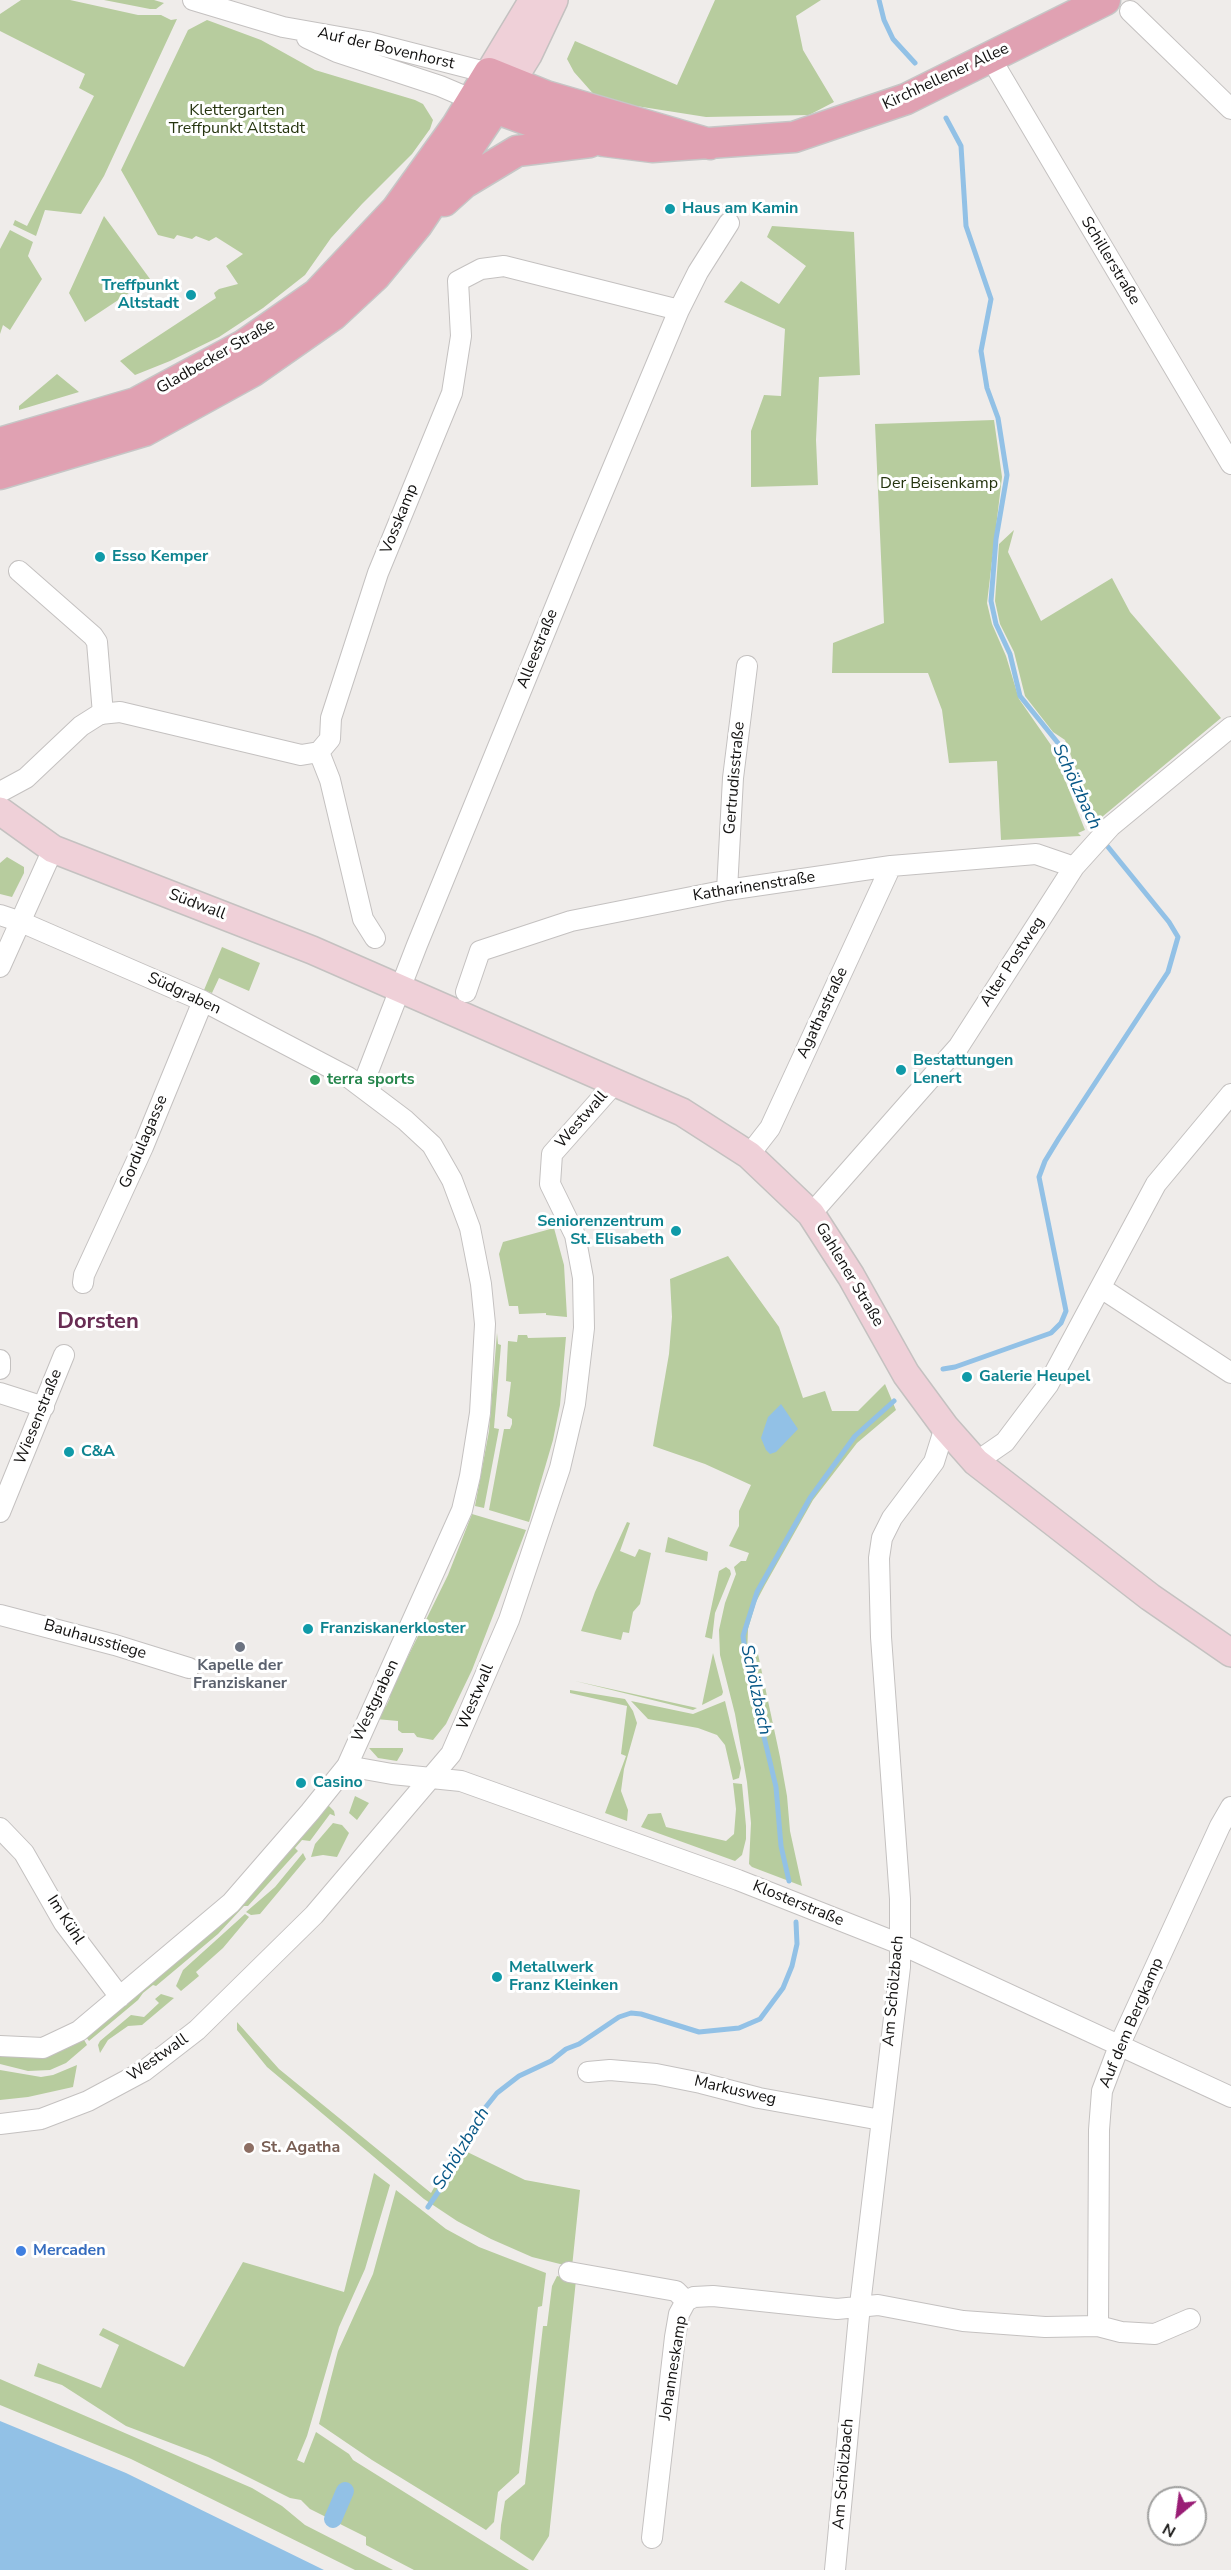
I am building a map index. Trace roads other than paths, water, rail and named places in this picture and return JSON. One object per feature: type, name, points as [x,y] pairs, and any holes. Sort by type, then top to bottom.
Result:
[{"type":"main road","points":[[417,225],[500,77],[533,0]]},
{"type":"main road","points":[[500,77],[528,55],[555,0]]},
{"type":"main road","name":"Kirchhellener Allee","points":[[604,141],[652,147],[794,137],[906,99],[990,57],[1071,8],[1118,5]]},
{"type":"main road","name":"Kirchhellener Allee","points":[[500,77],[546,96],[710,144]]},
{"type":"main road","points":[[484,105],[604,141]]},
{"type":"main road","name":"Gladbecker Straße","points":[[0,443],[136,403],[244,345],[317,294],[398,209],[484,105]]},
{"type":"main road","points":[[417,225],[464,183],[517,152],[604,141]]},
{"type":"main road","name":"Gladbecker Straße","points":[[0,474],[144,431],[253,371],[333,315],[375,276],[417,225]]},
{"type":"main road","name":"Südwall","points":[[0,811],[53,849],[80,862],[312,950],[400,989]]},
{"type":"main road","name":"Gahlener Straße","points":[[400,989],[682,1112],[749,1155],[812,1214],[851,1276],[906,1374],[945,1427],[976,1462],[1150,1597],[1231,1653]]},
{"type":"street","name":"Auf der Bovenhorst","points":[[193,0],[283,27],[368,42],[500,77]]},
{"type":"street","points":[[1118,5],[1231,109]]},
{"type":"street","name":"Auf der Bovenhorst","points":[[283,27],[337,52],[441,86],[484,105]]},
{"type":"street","name":"Schillerstraße","points":[[990,57],[1231,464]]},
{"type":"street","name":"Alleestraße","points":[[362,1087],[583,539],[679,310],[698,272],[729,223]]},
{"type":"street","name":"Vosskamp","points":[[319,752],[330,739],[331,718],[378,573],[452,393],[461,336],[458,281],[481,269],[504,266],[679,310]]},
{"type":"street","points":[[20,571],[97,642],[103,714]]},
{"type":"street","name":"Gertrudisstraße","points":[[727,890],[733,778],[747,666]]},
{"type":"street","points":[[0,792],[26,778],[81,726],[103,714],[120,712],[301,756],[319,752],[330,780],[363,919],[375,938]]},
{"type":"street","name":"Alter Postweg","points":[[812,1214],[959,1046],[1074,867],[1111,826],[1231,728]]},
{"type":"street","points":[[0,967],[53,849]]},
{"type":"street","name":"Katharinenstraße","points":[[466,992],[480,951],[571,921],[727,890],[891,867],[1036,854],[1074,867]]},
{"type":"street","name":"Agathastraße","points":[[749,1155],[770,1128],[891,867]]},
{"type":"street","name":"Südgraben","points":[[0,915],[203,1001],[348,1077],[362,1087]]},
{"type":"street","name":"Gordulagasse","points":[[83,1283],[84,1275],[142,1147],[203,1001]]},
{"type":"street","name":"Westwall","points":[[0,2124],[41,2119],[88,2101],[144,2071],[197,2030],[314,1915],[451,1754],[509,1620],[560,1468],[575,1404],[584,1328],[583,1278],[574,1235],[550,1184],[552,1154],[614,1084]]},
{"type":"street","name":"Westgraben","points":[[0,2046],[43,2048],[54,2045],[79,2031],[231,1903],[310,1812],[347,1766],[462,1510],[480,1413],[485,1324],[481,1284],[470,1228],[452,1179],[432,1145],[405,1120],[362,1087]]},
{"type":"street","points":[[976,1462],[1005,1442],[1048,1384],[1156,1184],[1231,1094]]},
{"type":"street","points":[[1101,1288],[1231,1372]]},
{"type":"street","name":"Wiesenstraße","points":[[0,1512],[64,1355]]},
{"type":"street","points":[[0,1360],[0,1369]]},
{"type":"street","points":[[0,1393],[44,1407]]},
{"type":"street","name":"Am Schölzbach","points":[[835,2570],[860,2306],[900,1967],[900,1899],[881,1637],[879,1558],[882,1538],[892,1518],[934,1462],[945,1427]]},
{"type":"street","name":"Bauhausstiege","points":[[0,1615],[115,1645],[189,1668]]},
{"type":"street","name":"Klosterstraße","points":[[347,1766],[428,1779],[461,1781],[738,1880],[900,1944],[1231,2097]]},
{"type":"street","name":"Auf dem Bergkamp","points":[[1098,2326],[1102,2091],[1119,2046],[1220,1826],[1231,1807]]},
{"type":"street","name":"Im Kühl","points":[[6,1835],[24,1853],[64,1923],[120,1997]]},
{"type":"street","name":"Markusweg","points":[[588,2072],[610,2070],[656,2074],[701,2082],[759,2098],[881,2120]]},
{"type":"street","points":[[569,2272],[676,2290],[686,2301]]},
{"type":"street","name":"Johanneskamp","points":[[652,2538],[675,2337],[679,2314],[686,2301],[694,2296],[713,2296],[837,2309],[860,2306]]},
{"type":"street","points":[[860,2306],[878,2305],[963,2321],[1045,2326],[1098,2326],[1121,2332],[1155,2334],[1190,2319]]},
{"type":"water","points":[[781,1404],[798,1429],[776,1452],[770,1454],[761,1438],[768,1417]]},
{"type":"water","points":[[0,2421],[126,2473],[324,2570],[0,2570]]},
{"type":"waterway","name":"Schölzbach","points":[[879,0],[884,20],[893,39],[915,63]]},
{"type":"waterway","name":"Schölzbach","points":[[943,1369],[955,1367],[1051,1333],[1061,1323],[1066,1311],[1039,1177],[1045,1161],[1059,1138],[1168,972],[1178,937],[1169,922],[1091,826],[1058,743],[1020,696],[1010,654],[996,624],[991,601],[996,539],[1007,475],[998,418],[987,388],[981,351],[991,299],[966,226],[961,146],[946,118]]},
{"type":"waterway","name":"Schölzbach","points":[[789,1881],[781,1846],[776,1787],[748,1670],[743,1636],[757,1592],[810,1498],[855,1436],[894,1401]]},
{"type":"waterway","name":"Schölzbach","points":[[428,2207],[445,2182],[481,2113],[497,2093],[519,2076],[551,2061],[566,2049],[579,2044],[619,2017],[631,2013],[641,2014],[699,2032],[739,2028],[760,2019],[783,1988],[792,1966],[797,1944],[796,1922]]},
{"type":"waterway","name":"Schölzbach","points":[[333,2519],[345,2491]]},
{"type":"place","name":"Haus am Kamin","points":[[670,209]]},
{"type":"place","name":"Treffpunkt Altstadt","points":[[191,295]]},
{"type":"place","name":"Esso Kemper","points":[[100,557]]},
{"type":"place","name":"Bestattungen Lenert","points":[[901,1070]]},
{"type":"place","name":"terra sports","points":[[315,1080]]},
{"type":"place","name":"Seniorenzentrum St. Elisabeth","points":[[676,1231]]},
{"type":"place","name":"Galerie Heupel","points":[[967,1377]]},
{"type":"place","name":"C&A","points":[[69,1452]]},
{"type":"place","name":"Franziskanerkloster","points":[[308,1629]]},
{"type":"place","name":"Kapelle der Franziskaner","points":[[240,1647]]},
{"type":"place","name":"Casino","points":[[301,1783]]},
{"type":"place","name":"Metallwerk Franz Kleinken","points":[[497,1977]]},
{"type":"place","name":"St. Agatha","points":[[249,2148]]},
{"type":"place","name":"Mercaden","points":[[21,2251]]},
{"type":"district","name":"Dorsten","points":[[98,1323]]},
{"type":"park label","name":"Klettergarten Treffpunkt Altstadt","points":[[237,120]]},
{"type":"park label","name":"Der Beisenkamp","points":[[939,484]]}]
